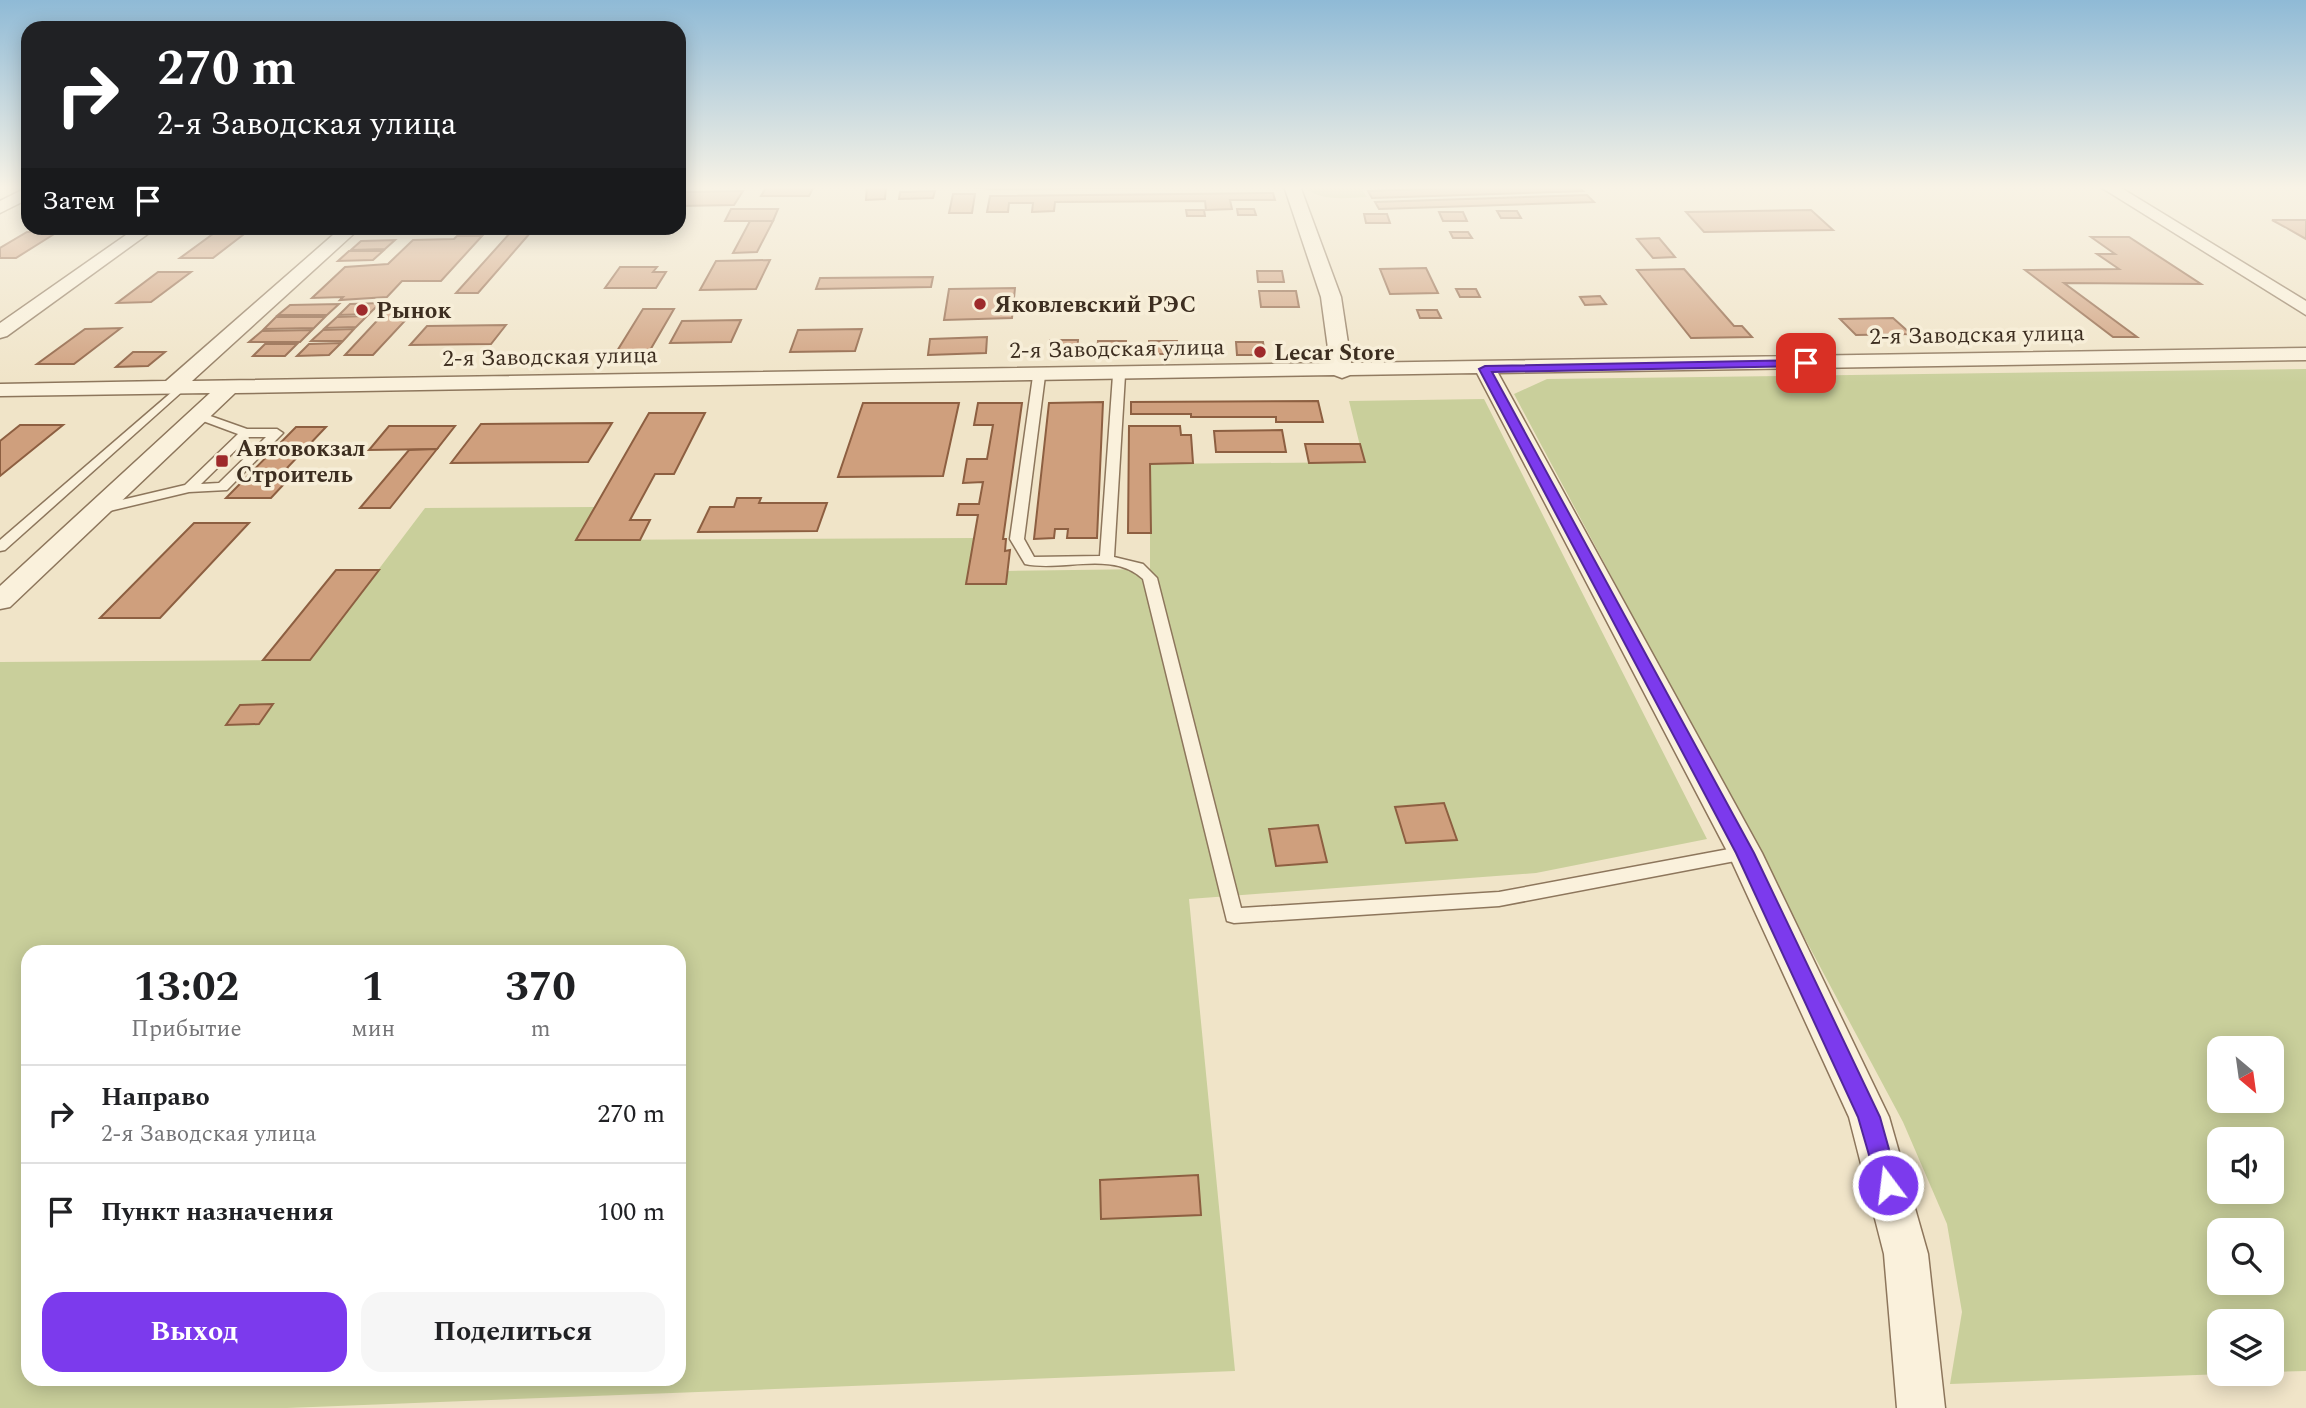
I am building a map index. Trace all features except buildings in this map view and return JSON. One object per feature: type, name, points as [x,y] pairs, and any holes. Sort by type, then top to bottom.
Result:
[{"type":"street","points":[[0,331],[113,252]]},
{"type":"street","points":[[176,388],[325,252]]},
{"type":"street","points":[[1315,252],[1331,297],[1342,372]]},
{"type":"street","points":[[2213,252],[2306,309]]},
{"type":"street","name":"2-я Заводская улица","points":[[0,390],[1342,372],[2306,354]]},
{"type":"street","points":[[1485,369],[1745,853],[1869,1117],[1906,1254],[1921,1408]]},
{"type":"street","points":[[0,601],[229,387]]},
{"type":"lane","points":[[1107,560],[1119,375]]},
{"type":"lane","points":[[1039,376],[1017,539],[1030,561],[1107,560],[1138,567],[1150,578],[1234,916],[1499,898],[1745,853]]},
{"type":"lane","points":[[0,547],[176,388]]},
{"type":"lane","points":[[97,510],[189,488],[222,487],[277,433],[246,433],[199,415]]},
{"type":"lane","points":[[189,488],[246,433]]},
{"type":"green space","points":[[2306,369],[2306,1371],[2284,1372],[2284,1309],[2207,1309],[2207,1375],[1950,1384],[1962,1312],[1947,1224],[1903,1122],[1514,394],[1547,379]]},
{"type":"green space","points":[[1484,399],[1707,839],[1536,873],[1189,899],[1235,1371],[287,1408],[0,1408],[0,662],[310,660],[425,508],[595,507],[577,540],[974,538],[966,584],[1005,584],[1007,571],[1150,569],[1150,464],[1364,462],[1349,401]]},
{"type":"place","name":"Яковлевский РЭС","points":[[980,304]]},
{"type":"place","name":"Рынок","points":[[362,310]]},
{"type":"place","name":"Lecar Store","points":[[1260,352]]},
{"type":"place","name":"Автовокзал Строитель","points":[[222,461]]},
{"type":"route","points":[[1806,363],[1485,369],[1745,853],[1869,1117],[1888,1185]]}]
